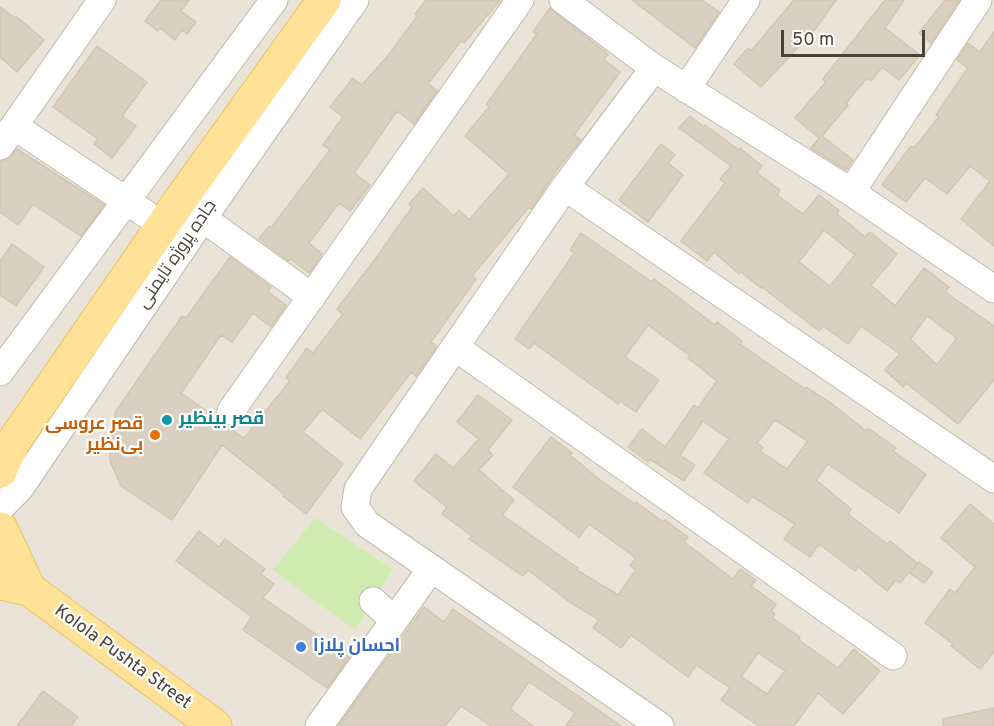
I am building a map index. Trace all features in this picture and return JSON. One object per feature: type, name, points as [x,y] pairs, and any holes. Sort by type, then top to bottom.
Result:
[{"type":"main road","points":[[0,428],[136,207],[296,0]]},
{"type":"main road","name":"جاده پروژه تایمنی","points":[[0,471],[12,444],[191,210],[324,0]]},
{"type":"main road","points":[[0,525],[15,586]]},
{"type":"main road","name":"Kolola Pushta Street","points":[[15,586],[215,726]]},
{"type":"street","points":[[102,0],[4,138],[136,207]]},
{"type":"street","points":[[0,372],[136,207],[274,0]]},
{"type":"street","name":"جاده پروژه تایمنی","points":[[0,525],[20,488],[191,210],[355,0]]},
{"type":"street","points":[[231,411],[520,0]]},
{"type":"street","points":[[563,0],[654,68],[852,192],[994,289]]},
{"type":"street","points":[[686,89],[746,0]]},
{"type":"street","points":[[852,192],[978,0]]},
{"type":"street","points":[[654,68],[565,188],[358,489],[355,507],[367,524],[660,726]]},
{"type":"street","points":[[565,188],[994,479]]},
{"type":"street","points":[[191,210],[312,297]]},
{"type":"street","points":[[455,347],[893,657]]},
{"type":"street","points":[[319,726],[431,569]]},
{"type":"street","points":[[373,601],[394,620]]},
{"type":"shaded area","points":[[0,0],[994,0],[994,726],[0,726]]},
{"type":"green space","points":[[315,518],[393,569],[355,630],[273,570]]},
{"type":"building","points":[[161,0],[189,0],[181,11],[196,22],[187,34],[182,30],[175,40],[160,28],[158,31],[145,21]]},
{"type":"building","points":[[426,0],[500,0],[464,43],[461,41],[428,84],[437,91],[414,124],[397,111],[354,173],[370,185],[350,211],[339,203],[309,243],[322,254],[309,273],[259,239],[269,226],[271,228],[330,150],[323,145],[343,117],[330,107],[353,78],[362,85],[391,52]]},
{"type":"building","points":[[632,0],[702,0],[719,12],[695,48]]},
{"type":"building","points":[[794,0],[836,0],[816,28],[761,87],[734,64],[748,48],[751,51]]},
{"type":"building","points":[[885,0],[904,0],[885,28],[920,55],[899,80],[882,67],[871,81],[867,78],[822,136],[853,160],[846,170],[811,148],[819,138],[795,118],[826,82],[823,79]]},
{"type":"building","points":[[945,0],[959,0],[931,43],[919,33]]},
{"type":"building","points":[[0,7],[15,18],[17,17],[44,40],[17,72],[0,57]]},
{"type":"building","points":[[550,8],[608,54],[604,60],[620,72],[574,135],[581,140],[559,167],[531,209],[529,207],[472,276],[476,279],[431,342],[437,346],[416,376],[411,372],[360,439],[322,409],[303,432],[343,464],[306,514],[222,445],[172,520],[121,486],[110,461],[110,436],[116,411],[182,316],[186,318],[230,257],[271,287],[268,292],[286,305],[271,327],[253,313],[232,342],[221,335],[181,393],[244,438],[290,381],[286,378],[307,348],[313,353],[343,314],[337,309],[376,258],[412,207],[409,204],[423,188],[454,216],[459,210],[469,220],[509,174],[465,136],[489,107],[486,105],[537,34],[533,32]]},
{"type":"building","points":[[994,32],[994,246],[961,219],[990,181],[970,166],[947,194],[925,178],[906,202],[882,185],[911,146],[914,148],[939,117],[936,115],[968,68],[957,60],[968,43],[980,52]]},
{"type":"building","points":[[97,46],[147,82],[122,116],[136,126],[112,158],[94,144],[98,139],[53,107]]},
{"type":"building","points":[[690,116],[739,150],[740,148],[762,166],[757,173],[780,190],[777,195],[803,214],[819,195],[839,210],[837,214],[865,237],[870,232],[897,254],[871,285],[895,306],[924,268],[949,287],[945,292],[994,326],[994,380],[958,424],[906,383],[903,387],[885,370],[900,354],[861,326],[848,344],[823,326],[819,331],[741,272],[739,274],[714,252],[707,261],[681,241],[725,183],[720,179],[731,166],[679,128]],"holes":[[[824,230],[855,255],[830,286],[799,262]],[[927,316],[957,338],[937,365],[910,339]]]},
{"type":"building","points":[[661,144],[675,155],[668,163],[683,175],[648,222],[619,200]]},
{"type":"building","points":[[17,149],[104,205],[81,236],[33,204],[18,225],[0,212],[0,162],[7,160]]},
{"type":"building","points":[[581,233],[652,282],[654,279],[715,325],[717,322],[742,341],[740,344],[805,389],[806,387],[832,404],[866,431],[868,428],[896,448],[893,451],[926,474],[899,513],[828,464],[816,480],[851,509],[848,514],[887,544],[890,541],[917,563],[900,583],[896,580],[887,591],[858,567],[855,571],[819,544],[810,557],[784,539],[795,524],[752,496],[748,503],[704,473],[729,439],[703,421],[680,455],[695,465],[684,481],[650,459],[648,462],[628,447],[642,429],[665,447],[694,405],[698,408],[717,381],[688,358],[690,356],[648,325],[625,357],[659,380],[636,412],[620,401],[618,404],[534,343],[529,349],[515,339],[574,253],[570,250]],"holes":[[[775,420],[808,441],[787,469],[760,451],[763,447],[757,443]]]},
{"type":"building","points":[[12,244],[44,267],[16,306],[0,295],[0,261]]},
{"type":"building","points":[[478,395],[512,420],[488,450],[493,455],[479,470],[514,500],[502,515],[578,568],[577,570],[618,595],[636,570],[630,566],[636,558],[589,524],[579,537],[513,487],[551,437],[572,453],[570,455],[600,480],[688,537],[684,542],[733,579],[740,569],[756,580],[751,586],[776,604],[771,611],[775,614],[772,618],[838,668],[854,649],[880,671],[843,714],[818,693],[794,726],[759,726],[721,700],[730,688],[696,665],[688,677],[631,635],[621,648],[593,628],[599,620],[567,600],[528,570],[523,576],[469,539],[472,536],[442,514],[447,507],[414,481],[436,454],[453,468],[479,439],[457,422]],"holes":[[[758,653],[785,671],[767,694],[741,677]]]},
{"type":"building","points":[[970,504],[994,524],[994,652],[980,669],[951,646],[953,644],[925,623],[950,589],[955,593],[975,567],[941,538]]},
{"type":"building","points":[[199,531],[219,547],[225,539],[265,569],[261,574],[274,584],[263,598],[349,657],[327,688],[243,630],[252,617],[176,561]]},
{"type":"building","points":[[919,562],[933,572],[924,583],[910,573]]},
{"type":"building","points":[[424,607],[444,622],[453,609],[621,726],[566,726],[575,713],[529,682],[510,709],[533,726],[491,726],[461,706],[445,726],[338,726]]},
{"type":"building","points":[[43,691],[78,717],[71,726],[17,726]]},
{"type":"building","points":[[994,708],[994,726],[943,726],[943,719]]},
{"type":"place","name":"قصر بینظیر","points":[[167,420]]},
{"type":"place","name":"قصر عروسی بی‌نظیر","points":[[155,435]]},
{"type":"place","name":"احسان پلازا","points":[[301,647]]}]
